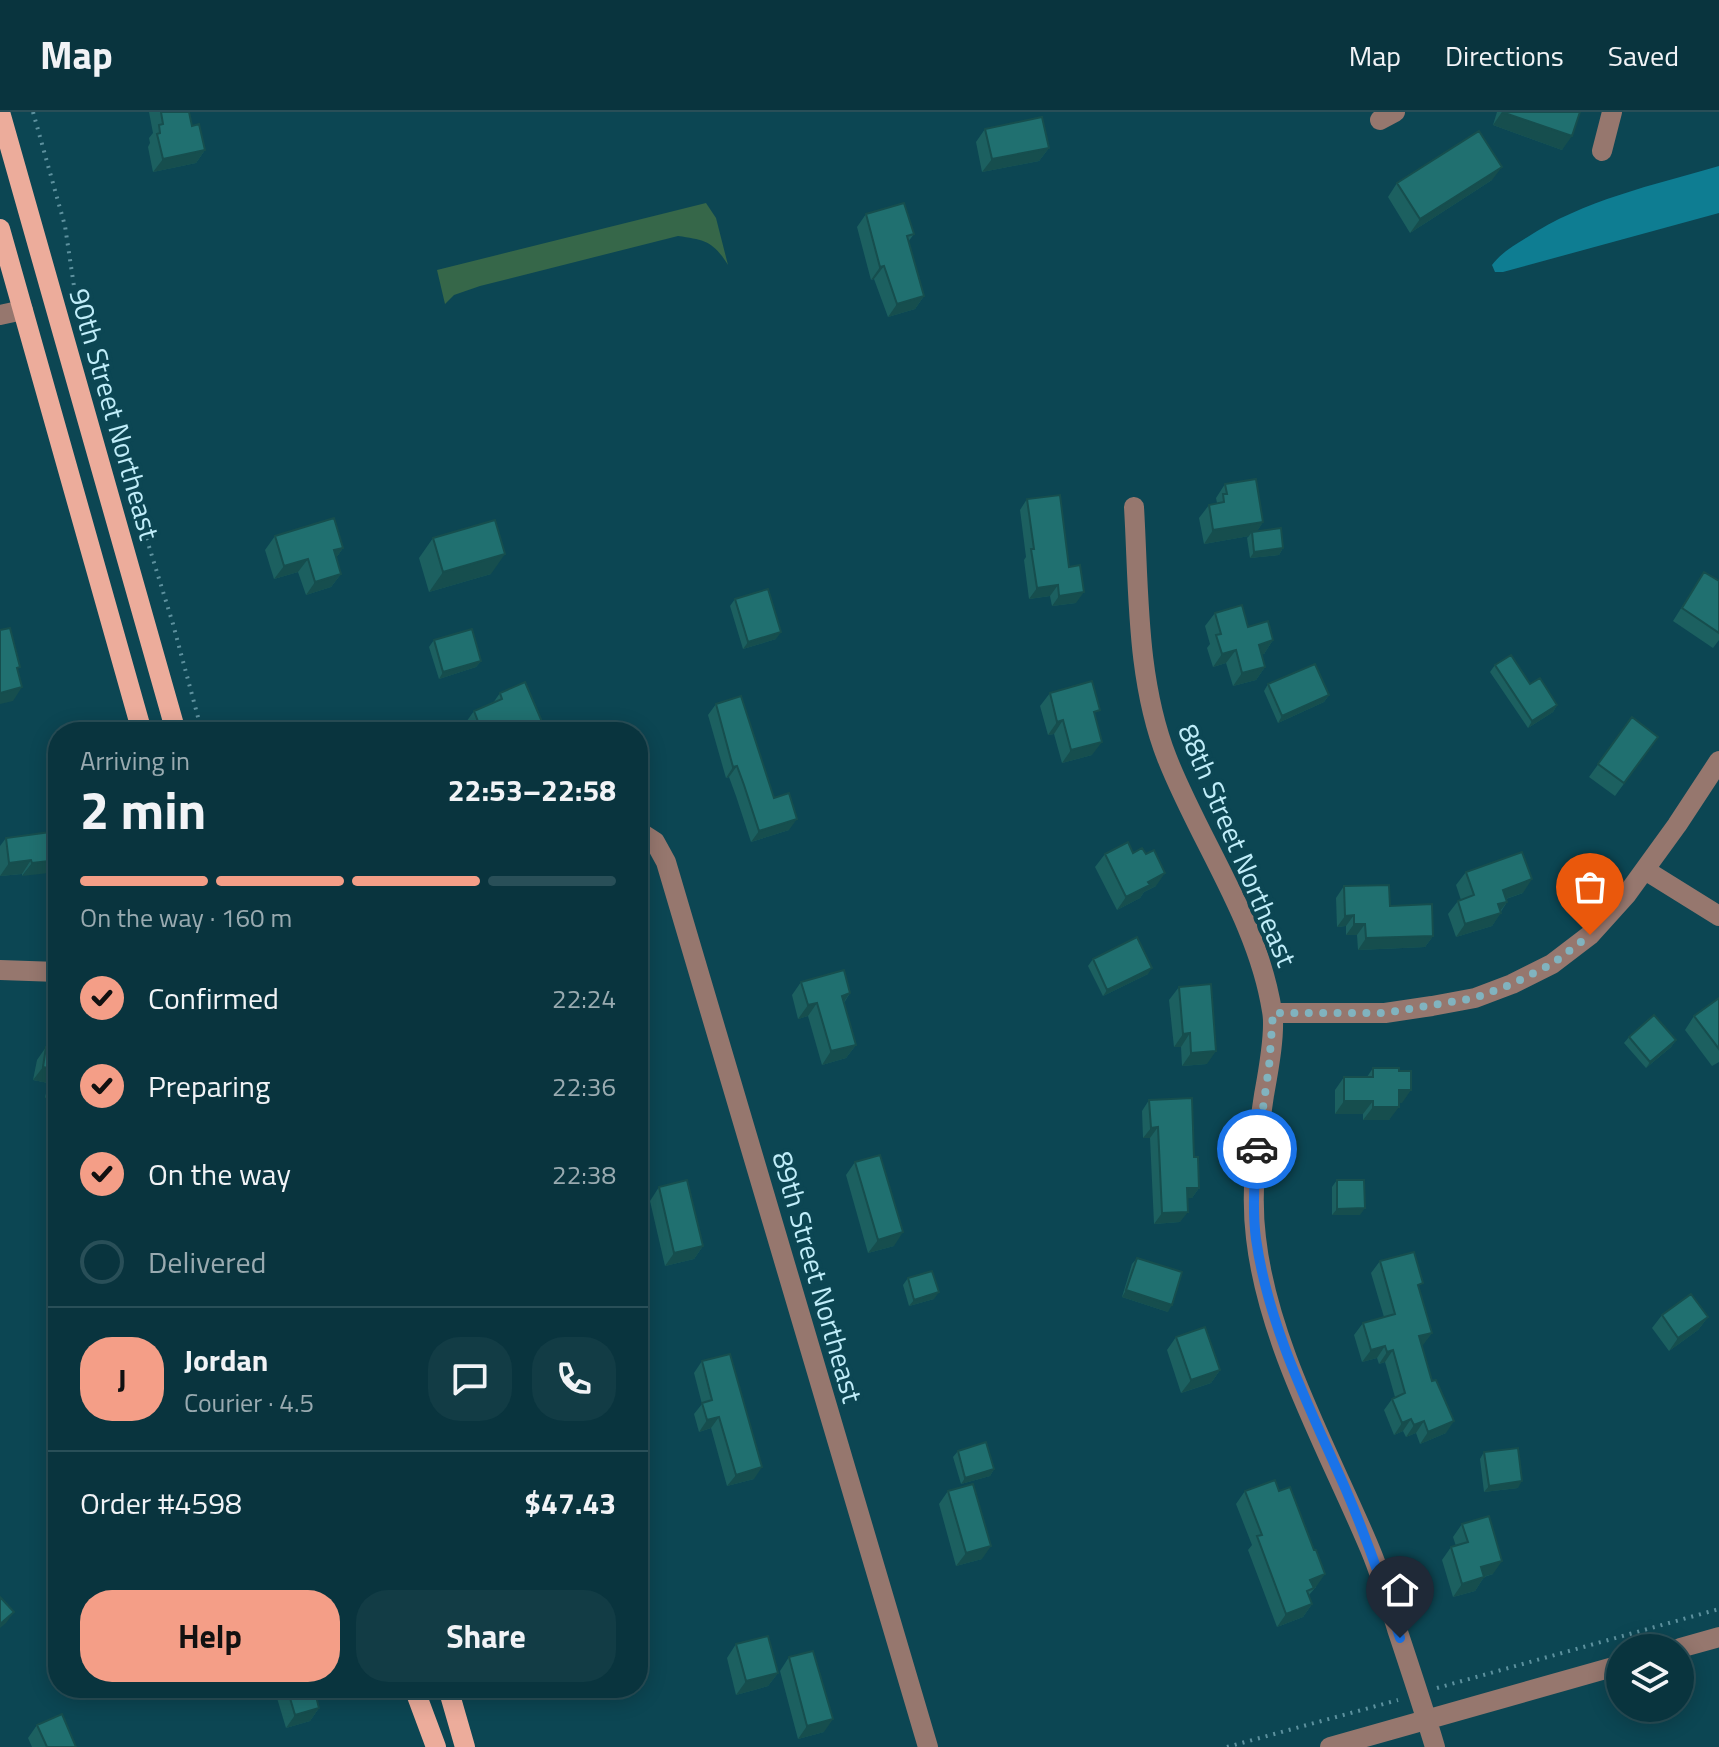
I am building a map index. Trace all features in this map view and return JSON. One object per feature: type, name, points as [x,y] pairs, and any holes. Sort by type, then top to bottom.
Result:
[{"type":"main road","name":"90th Street Northeast","points":[[0,112],[173,722]]},
{"type":"main road","points":[[0,229],[139,722]]},
{"type":"main road","points":[[418,1698],[436,1747]]},
{"type":"main road","points":[[451,1698],[465,1747]]},
{"type":"street","points":[[1602,151],[1612,112]]},
{"type":"street","points":[[0,315],[23,310]]},
{"type":"street","name":"88th Street Northeast","points":[[1134,507],[1143,663],[1161,739],[1183,797],[1241,914],[1261,964],[1273,1013],[1253,1192],[1256,1238],[1266,1291],[1280,1338],[1305,1400],[1373,1555],[1435,1747]]},
{"type":"street","points":[[1273,1013],[1385,1013],[1475,998],[1552,964],[1590,935],[1627,894],[1719,761]]},
{"type":"street","name":"89th Street Northeast","points":[[648,837],[655,842],[666,862],[928,1747]]},
{"type":"street","points":[[1645,870],[1719,916]]},
{"type":"street","points":[[0,970],[48,972]]},
{"type":"street","points":[[1694,1644],[1719,1637]]},
{"type":"street","points":[[1330,1747],[1606,1669]]},
{"type":"path","points":[[33,112],[65,226],[75,295]]},
{"type":"path","points":[[126,473],[173,624],[199,722]]},
{"type":"path","points":[[1441,1687],[1719,1609]]},
{"type":"path","points":[[1227,1747],[1394,1701]]},
{"type":"green space","points":[[706,203],[716,218],[728,265],[708,243],[678,236],[480,286],[454,295],[445,304],[437,270]]},
{"type":"water","points":[[1719,166],[1719,213],[1495,272],[1492,265],[1508,250],[1571,213]]},
{"type":"building","points":[[161,112],[189,112],[192,126],[199,124],[205,150],[163,159],[157,134],[160,133],[159,125],[163,124]]},
{"type":"building","points":[[1502,112],[1580,112],[1572,136]]},
{"type":"building","points":[[1042,117],[1049,148],[992,159],[985,129]]},
{"type":"building","points":[[1479,131],[1502,167],[1420,219],[1397,183]]},
{"type":"building","points":[[904,203],[914,234],[907,236],[924,296],[897,304],[884,266],[880,267],[866,214]]},
{"type":"building","points":[[1256,479],[1263,522],[1213,530],[1209,505],[1224,502],[1223,494],[1227,494],[1225,484]]},
{"type":"building","points":[[1060,495],[1069,567],[1080,565],[1084,592],[1059,596],[1058,585],[1037,588],[1027,499]]},
{"type":"building","points":[[334,518],[343,548],[334,550],[341,574],[315,582],[308,559],[284,566],[275,536]]},
{"type":"building","points":[[495,520],[505,554],[443,572],[433,538]]},
{"type":"building","points":[[1281,528],[1283,548],[1254,552],[1252,532]]},
{"type":"building","points":[[1704,572],[1719,581],[1719,633],[1682,608]]},
{"type":"building","points":[[768,589],[781,632],[748,642],[735,599]]},
{"type":"building","points":[[1242,605],[1248,627],[1268,621],[1273,640],[1259,645],[1265,667],[1242,673],[1236,650],[1222,654],[1216,635],[1221,634],[1215,613]]},
{"type":"building","points":[[10,628],[22,687],[0,693],[0,630]]},
{"type":"building","points":[[472,629],[481,661],[443,672],[434,640]]},
{"type":"building","points":[[1511,655],[1530,684],[1540,678],[1557,705],[1532,721],[1495,665]]},
{"type":"building","points":[[1315,664],[1329,695],[1282,716],[1268,684]]},
{"type":"building","points":[[1092,681],[1100,710],[1094,712],[1102,742],[1071,750],[1063,720],[1057,722],[1050,693]]},
{"type":"building","points":[[525,682],[542,722],[478,722],[474,711],[502,699],[500,693]]},
{"type":"building","points":[[741,696],[774,798],[789,793],[797,819],[759,831],[737,766],[733,767],[716,704]]},
{"type":"building","points":[[1632,717],[1658,737],[1624,783],[1598,764]]},
{"type":"building","points":[[48,832],[48,861],[9,863],[6,838]]},
{"type":"building","points":[[1128,842],[1133,853],[1142,848],[1146,854],[1154,850],[1165,873],[1126,897],[1105,854]]},
{"type":"building","points":[[1522,852],[1532,879],[1503,890],[1507,902],[1498,904],[1501,913],[1465,924],[1458,901],[1474,895],[1466,872]]},
{"type":"building","points":[[1389,885],[1390,906],[1432,904],[1433,936],[1366,938],[1365,924],[1354,924],[1354,915],[1345,916],[1344,886]]},
{"type":"building","points":[[1137,937],[1152,968],[1107,990],[1093,959]]},
{"type":"building","points":[[844,970],[850,993],[842,996],[856,1045],[831,1051],[817,1003],[808,1005],[801,982]]},
{"type":"building","points":[[1211,984],[1216,1051],[1191,1053],[1190,1033],[1183,1034],[1179,987]]},
{"type":"building","points":[[1719,998],[1719,1049],[1694,1016]]},
{"type":"building","points":[[1654,1015],[1676,1040],[1650,1062],[1629,1037]]},
{"type":"building","points":[[46,1047],[48,1047],[48,1068],[43,1067]]},
{"type":"building","points":[[1373,1068],[1411,1071],[1411,1090],[1399,1090],[1399,1107],[1373,1107],[1373,1101],[1344,1101],[1344,1077],[1373,1077]]},
{"type":"building","points":[[1192,1098],[1194,1157],[1198,1157],[1199,1188],[1187,1188],[1188,1212],[1162,1213],[1158,1127],[1151,1128],[1149,1100]]},
{"type":"building","points":[[880,1155],[903,1232],[878,1240],[855,1162]]},
{"type":"building","points":[[687,1180],[703,1246],[674,1253],[659,1187]]},
{"type":"building","points":[[1337,1180],[1364,1180],[1365,1208],[1337,1209]]},
{"type":"building","points":[[1414,1252],[1423,1283],[1418,1285],[1432,1333],[1419,1336],[1432,1381],[1436,1380],[1454,1421],[1428,1432],[1424,1421],[1414,1425],[1411,1419],[1402,1423],[1392,1399],[1405,1393],[1393,1350],[1387,1352],[1385,1346],[1371,1350],[1363,1323],[1395,1314],[1380,1261]]},
{"type":"building","points":[[1137,1258],[1182,1272],[1172,1305],[1126,1290]]},
{"type":"building","points":[[932,1271],[939,1292],[914,1300],[908,1278]]},
{"type":"building","points":[[1691,1294],[1708,1317],[1678,1338],[1662,1315]]},
{"type":"building","points":[[1205,1327],[1220,1370],[1191,1380],[1176,1337]]},
{"type":"building","points":[[730,1354],[762,1467],[736,1475],[719,1417],[707,1420],[702,1403],[712,1400],[702,1361]]},
{"type":"building","points":[[986,1442],[994,1469],[965,1478],[958,1451]]},
{"type":"building","points":[[1518,1448],[1522,1481],[1489,1486],[1484,1452]]},
{"type":"building","points":[[1275,1480],[1279,1491],[1290,1487],[1325,1574],[1310,1580],[1314,1588],[1307,1591],[1312,1604],[1286,1614],[1257,1536],[1262,1535],[1245,1491]]},
{"type":"building","points":[[973,1484],[991,1546],[966,1553],[948,1491]]},
{"type":"building","points":[[1489,1516],[1502,1561],[1481,1567],[1484,1577],[1462,1584],[1451,1547],[1468,1542],[1462,1524]]},
{"type":"building","points":[[0,1597],[14,1612],[0,1624]]},
{"type":"building","points":[[768,1636],[778,1673],[746,1681],[736,1644]]},
{"type":"building","points":[[813,1651],[833,1719],[807,1726],[789,1657]]},
{"type":"building","points":[[290,1698],[316,1698],[319,1708],[295,1715]]},
{"type":"building","points":[[62,1714],[76,1747],[47,1747],[37,1725]]},
{"type":"way so far","points":[[1257,1149],[1273,1013],[1385,1013],[1475,998],[1552,964],[1590,935]]},
{"type":"route","points":[[1257,1149],[1253,1192],[1256,1238],[1266,1291],[1280,1338],[1373,1555],[1400,1638]]}]
